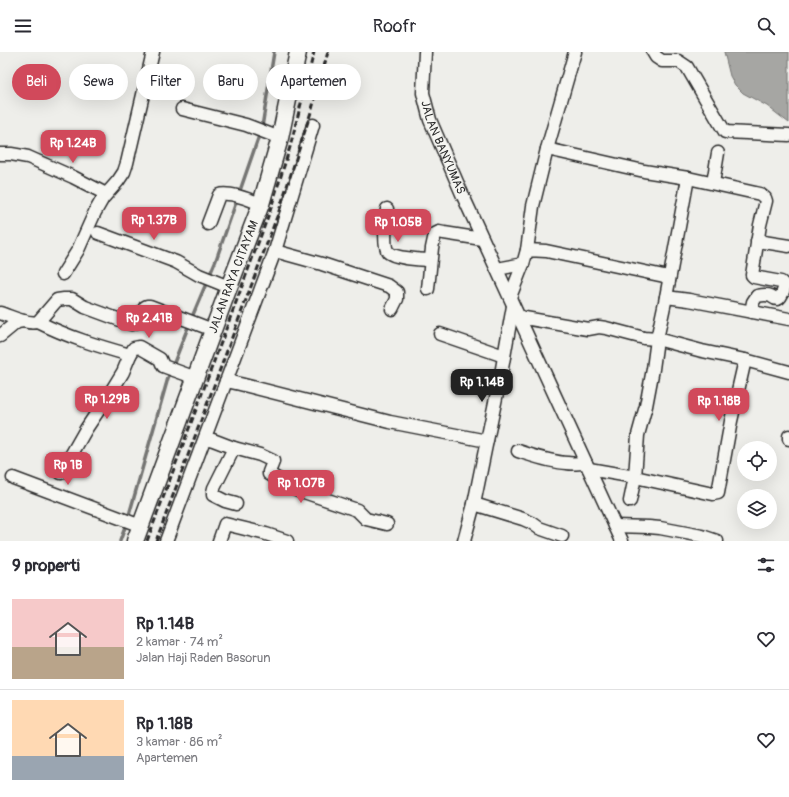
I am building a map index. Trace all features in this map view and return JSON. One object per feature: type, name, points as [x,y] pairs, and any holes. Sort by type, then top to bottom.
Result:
[{"type":"main road","name":"JALAN RAYA CITAYAM","points":[[135,530],[196,378],[208,328],[225,285],[261,204],[275,136],[298,52]]},
{"type":"street","points":[[64,274],[78,250],[95,212],[106,194],[124,172],[153,52]]},
{"type":"street","name":"JALAN BANYUMAS","points":[[426,52],[423,94],[430,120],[482,239],[622,541]]},
{"type":"street","points":[[464,541],[474,504],[504,356],[511,302],[527,250],[533,206],[547,149],[575,52]]},
{"type":"street","points":[[653,52],[656,58],[662,61],[678,61],[687,67],[725,132],[789,136]]},
{"type":"street","points":[[182,109],[246,124],[275,136]]},
{"type":"street","points":[[166,541],[275,251],[313,124]]},
{"type":"street","points":[[547,149],[644,171],[688,178],[760,194],[765,198],[766,203],[757,241],[752,276],[781,282],[786,290],[778,299],[764,295],[757,296],[753,302],[751,312]]},
{"type":"street","points":[[713,183],[718,153]]},
{"type":"street","points":[[0,154],[28,157],[106,194]]},
{"type":"street","points":[[630,501],[635,477],[638,435],[646,406],[653,369],[656,339],[666,297],[688,178]]},
{"type":"street","points":[[208,224],[219,195],[222,193],[246,198],[261,204]]},
{"type":"street","points":[[387,209],[386,249],[389,253],[404,257],[430,260]]},
{"type":"street","points":[[428,289],[430,260],[435,234],[439,232],[482,239]]},
{"type":"street","points":[[98,233],[176,262],[199,275],[225,285]]},
{"type":"street","points":[[757,241],[789,246]]},
{"type":"street","points":[[527,250],[546,251],[664,276],[668,278],[669,281]]},
{"type":"street","points":[[275,251],[322,264],[388,286],[397,292],[397,299],[392,309]]},
{"type":"street","points":[[496,269],[523,264]]},
{"type":"street","points":[[666,297],[789,319]]},
{"type":"street","points":[[38,322],[57,300],[64,298],[72,299],[85,307],[131,324],[135,324],[145,307],[150,306],[208,328]]},
{"type":"street","points":[[0,325],[5,314],[24,321],[33,323],[38,322],[59,332],[130,355]]},
{"type":"street","points":[[519,317],[588,329],[599,327],[606,328],[644,338],[656,339],[745,360],[789,372]]},
{"type":"street","points":[[0,336],[17,322],[24,321]]},
{"type":"street","points":[[440,334],[504,356]]},
{"type":"street","points":[[61,473],[86,429],[112,390],[134,348],[139,347],[160,359],[163,366],[196,378]]},
{"type":"street","points":[[518,450],[537,457],[558,462],[587,466],[713,494],[718,493],[731,421],[745,360]]},
{"type":"street","points":[[226,381],[390,422],[487,441]]},
{"type":"street","points":[[205,438],[260,455],[273,461],[269,474],[296,489],[357,510],[366,519],[387,524]]},
{"type":"street","points":[[234,448],[214,488],[213,495],[225,501],[236,504]]},
{"type":"street","points":[[13,478],[114,517],[135,530]]},
{"type":"street","points":[[474,504],[523,519],[539,528],[562,536]]},
{"type":"street","points":[[219,541],[225,524],[287,541]]},
{"type":"street","points":[[615,526],[660,528],[702,536],[717,541]]},
{"type":"shaded area","points":[[724,52],[789,52],[789,123],[767,106],[743,93],[735,85],[730,76]]},
{"type":"waterway","points":[[120,541],[127,522],[168,378],[216,260],[262,127],[274,52]]},
{"type":"railway","points":[[147,541],[270,211],[290,147],[314,52]]},
{"type":"railway","points":[[156,541],[278,214],[312,109],[328,52]]}]
